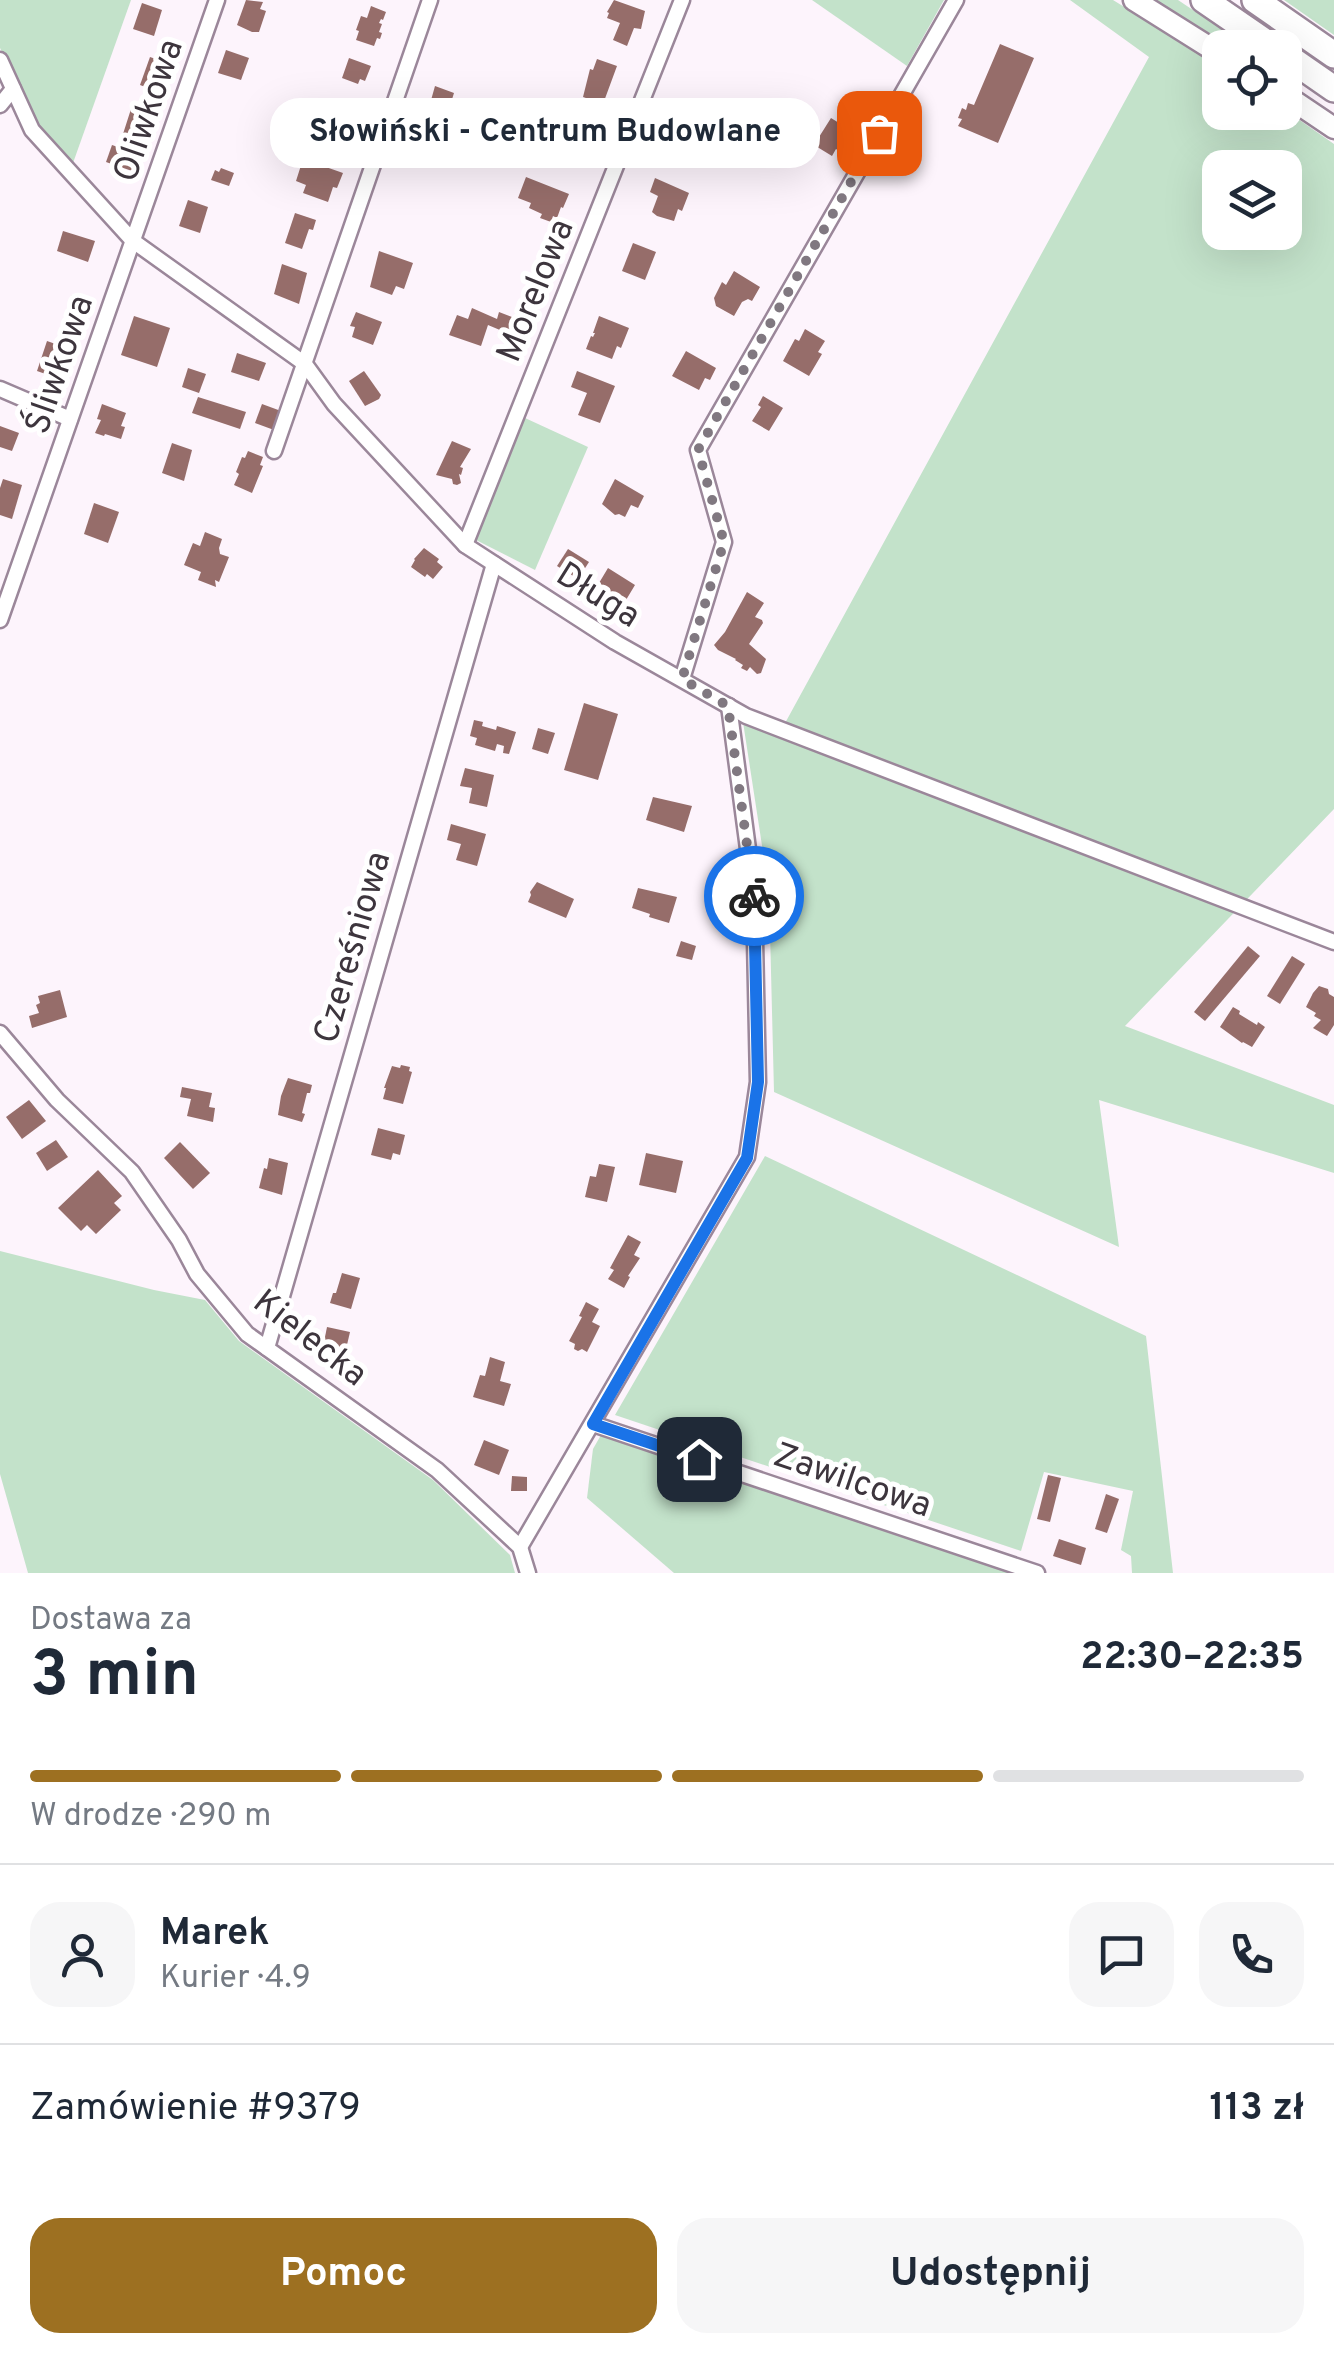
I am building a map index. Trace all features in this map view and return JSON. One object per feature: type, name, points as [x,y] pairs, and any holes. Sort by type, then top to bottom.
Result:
[{"type":"highway","points":[[1204,0],[1248,30]]},
{"type":"highway","points":[[1255,0],[1334,55]]},
{"type":"highway","points":[[1302,67],[1334,89]]},
{"type":"street","name":"Oliwkowa","points":[[133,241],[217,0]]},
{"type":"street","points":[[274,451],[430,0]]},
{"type":"street","name":"Morelowa","points":[[465,546],[682,0]]},
{"type":"street","points":[[682,679],[724,542],[698,450],[956,0]]},
{"type":"street","points":[[1134,0],[1202,43]]},
{"type":"street","name":"Długa","points":[[0,60],[32,130],[133,241],[305,364],[334,404],[465,546],[616,642],[746,716],[1334,942]]},
{"type":"street","points":[[0,105],[13,88]]},
{"type":"street","points":[[1302,106],[1334,128]]},
{"type":"street","name":"Śliwkowa","points":[[0,620],[133,241]]},
{"type":"street","points":[[0,389],[70,419]]},
{"type":"street","name":"Czereśniowa","points":[[267,1348],[494,564]]},
{"type":"street","points":[[520,1548],[747,1158],[758,1082],[754,894],[728,706]]},
{"type":"street","name":"Kielecka","points":[[0,1034],[57,1100],[132,1172],[197,1274],[248,1334],[437,1470],[520,1548],[528,1573]]},
{"type":"street","name":"Zawilcowa","points":[[593,1424],[1037,1573]]},
{"type":"green space","points":[[0,0],[131,0],[73,163],[35,122],[0,48]]},
{"type":"green space","points":[[812,0],[944,0],[907,66]]},
{"type":"green space","points":[[1070,0],[1113,0],[1202,55],[1202,130],[1302,130],[1302,122],[1334,144],[1334,809],[1125,1026],[1334,1105],[1334,1173],[1099,1100],[1119,1247],[774,1092],[769,891],[743,722],[778,736],[1149,57]]},
{"type":"green space","points":[[1146,0],[1178,0],[1223,30],[1202,30],[1202,35]]},
{"type":"green space","points":[[1284,0],[1334,0],[1334,35]]},
{"type":"green space","points":[[525,418],[588,447],[535,570],[476,540]]},
{"type":"green space","points":[[765,1156],[1146,1336],[1173,1573],[1132,1573],[1131,1556],[1121,1550],[1133,1491],[1044,1472],[1021,1551],[615,1415]]},
{"type":"green space","points":[[0,1251],[205,1300],[239,1341],[433,1480],[510,1555],[515,1573],[28,1573],[0,1474]]},
{"type":"green space","points":[[601,1435],[1013,1573],[674,1573],[587,1498],[593,1449]]},
{"type":"building","points":[[246,0],[263,2],[260,9],[266,11],[259,32],[237,25]]},
{"type":"building","points":[[614,0],[645,11],[641,29],[634,28],[627,46],[613,40],[620,23],[607,18],[607,12]]},
{"type":"building","points":[[142,3],[162,10],[154,36],[133,29]]},
{"type":"building","points":[[371,6],[386,12],[379,23],[380,39],[374,46],[356,40],[361,16],[367,18]]},
{"type":"building","points":[[1000,44],[1034,58],[998,143],[958,126],[962,119],[958,118],[968,103],[974,105]]},
{"type":"building","points":[[226,50],[249,58],[241,80],[218,73]]},
{"type":"building","points":[[150,57],[170,64],[159,92],[140,85]]},
{"type":"building","points":[[349,58],[371,66],[365,81],[360,79],[358,84],[342,78]]},
{"type":"building","points":[[597,59],[617,66],[603,104],[583,97],[590,69],[593,70]]},
{"type":"building","points":[[435,86],[454,93],[448,125],[426,118]]},
{"type":"building","points":[[142,104],[154,107],[140,140],[123,134],[131,109],[139,112]]},
{"type":"building","points":[[311,104],[352,118],[349,126],[345,125],[336,151],[319,145],[325,129],[311,124]]},
{"type":"building","points":[[570,113],[596,124],[591,138],[584,136],[577,154],[558,147]]},
{"type":"building","points":[[831,118],[847,128],[839,151],[836,149],[832,156],[814,145]]},
{"type":"building","points":[[112,145],[138,154],[132,171],[106,162]]},
{"type":"building","points":[[303,159],[343,173],[328,202],[303,193],[306,185],[296,181]]},
{"type":"building","points":[[221,168],[234,173],[229,186],[211,180],[215,170],[219,172]]},
{"type":"building","points":[[526,177],[569,194],[551,222],[529,208],[531,203],[518,198]]},
{"type":"building","points":[[655,178],[689,193],[674,221],[652,212],[658,196],[650,192]]},
{"type":"building","points":[[188,200],[208,207],[200,233],[179,226]]},
{"type":"building","points":[[295,213],[316,220],[302,249],[285,243]]},
{"type":"building","points":[[63,231],[95,241],[88,262],[57,251]]},
{"type":"building","points":[[633,243],[656,252],[645,280],[622,271]]},
{"type":"building","points":[[379,251],[413,263],[404,289],[396,286],[392,295],[370,287]]},
{"type":"building","points":[[282,264],[307,273],[299,304],[274,294]]},
{"type":"building","points":[[734,271],[760,287],[752,301],[742,302],[734,316],[716,306],[714,298],[722,282],[726,285]]},
{"type":"building","points":[[72,295],[89,301],[81,323],[69,323],[64,317]]},
{"type":"building","points":[[472,308],[497,319],[499,312],[520,320],[514,336],[488,325],[481,346],[449,335],[457,315],[468,319]]},
{"type":"building","points":[[356,312],[382,322],[373,345],[352,337],[355,327],[350,326]]},
{"type":"building","points":[[134,316],[170,328],[157,367],[121,355]]},
{"type":"building","points":[[599,316],[629,328],[612,359],[586,349]]},
{"type":"building","points":[[805,329],[825,341],[809,376],[783,361]]},
{"type":"building","points":[[47,341],[67,348],[57,378],[37,371]]},
{"type":"building","points":[[686,351],[716,368],[699,390],[672,376]]},
{"type":"building","points":[[237,353],[266,363],[259,381],[231,372]]},
{"type":"building","points":[[188,368],[206,374],[199,393],[182,387]]},
{"type":"building","points":[[364,371],[381,395],[365,406],[349,381]]},
{"type":"building","points":[[577,371],[615,386],[600,423],[578,415],[587,393],[571,387]]},
{"type":"building","points":[[763,396],[783,408],[769,431],[752,421]]},
{"type":"building","points":[[198,397],[246,412],[240,429],[192,413]]},
{"type":"building","points":[[102,404],[126,413],[121,439],[95,433]]},
{"type":"building","points":[[262,404],[281,411],[274,430],[255,423]]},
{"type":"building","points":[[0,426],[19,433],[12,451],[0,447]]},
{"type":"building","points":[[452,441],[471,449],[460,467],[461,483],[457,485],[452,479],[436,475]]},
{"type":"building","points":[[172,443],[192,450],[184,481],[162,473]]},
{"type":"building","points":[[248,451],[263,457],[252,493],[234,485],[242,457]]},
{"type":"building","points":[[3,479],[22,485],[12,519],[0,515]]},
{"type":"building","points":[[615,479],[644,496],[638,508],[631,505],[625,517],[615,515],[602,504]]},
{"type":"building","points":[[94,503],[119,512],[108,543],[84,534]]},
{"type":"building","points":[[205,532],[222,539],[220,554],[229,557],[219,582],[215,580],[216,587],[198,580],[201,572],[184,565],[193,543],[200,546]]},
{"type":"building","points":[[424,548],[443,567],[433,579],[411,567]]},
{"type":"building","points":[[568,549],[589,562],[578,579],[557,566]]},
{"type":"building","points":[[608,568],[635,585],[626,600],[615,593],[611,598],[605,594],[608,589],[599,583]]},
{"type":"building","points":[[747,592],[764,603],[755,617],[763,623],[749,644],[766,659],[757,674],[750,667],[747,671],[741,668],[743,665],[736,659],[714,645]]},
{"type":"building","points":[[584,703],[618,714],[598,780],[564,770]]},
{"type":"building","points":[[474,720],[496,730],[497,726],[516,732],[509,754],[503,753],[504,746],[497,744],[495,751],[475,745],[477,738],[470,736]]},
{"type":"building","points":[[538,728],[555,733],[548,754],[532,749]]},
{"type":"building","points":[[465,768],[494,775],[487,807],[469,803],[472,788],[460,786]]},
{"type":"building","points":[[653,797],[692,806],[684,832],[646,820]]},
{"type":"building","points":[[451,824],[486,834],[477,866],[456,860],[461,844],[447,840]]},
{"type":"building","points":[[537,882],[574,899],[566,918],[528,902]]},
{"type":"building","points":[[638,888],[677,897],[669,923],[632,908]]},
{"type":"building","points":[[681,941],[696,946],[692,960],[676,956]]},
{"type":"building","points":[[1248,946],[1260,956],[1205,1021],[1194,1012]]},
{"type":"building","points":[[1292,956],[1305,964],[1280,1004],[1267,996]]},
{"type":"building","points":[[1319,986],[1334,997],[1334,1025],[1327,1036],[1313,1028],[1321,1020],[1306,1007]]},
{"type":"building","points":[[60,990],[67,1017],[32,1028],[29,1016],[39,1013],[38,996]]},
{"type":"building","points":[[1233,1007],[1265,1027],[1252,1047],[1220,1027]]},
{"type":"building","points":[[392,1066],[410,1067],[412,1072],[403,1104],[383,1099]]},
{"type":"building","points":[[288,1078],[312,1085],[302,1122],[278,1115]]},
{"type":"building","points":[[182,1087],[212,1093],[209,1107],[215,1108],[213,1122],[187,1116],[191,1099],[180,1097]]},
{"type":"building","points":[[29,1100],[46,1121],[22,1139],[6,1117]]},
{"type":"building","points":[[378,1128],[405,1135],[400,1155],[393,1153],[391,1160],[371,1155]]},
{"type":"building","points":[[56,1140],[68,1157],[47,1171],[36,1153]]},
{"type":"building","points":[[180,1142],[210,1173],[193,1189],[164,1158]]},
{"type":"building","points":[[646,1153],[683,1161],[676,1193],[639,1185]]},
{"type":"building","points":[[269,1158],[288,1163],[282,1195],[259,1188]]},
{"type":"building","points":[[599,1164],[615,1167],[607,1202],[585,1197],[590,1176],[596,1177]]},
{"type":"building","points":[[98,1170],[122,1196],[114,1203],[121,1210],[96,1234],[87,1225],[81,1231],[58,1208]]},
{"type":"building","points":[[628,1235],[641,1242],[634,1255],[640,1258],[624,1288],[608,1279]]},
{"type":"building","points":[[342,1273],[360,1278],[351,1309],[330,1303]]},
{"type":"building","points":[[586,1302],[599,1309],[592,1322],[600,1326],[587,1352],[574,1349],[575,1344],[569,1341]]},
{"type":"building","points":[[327,1327],[350,1332],[343,1362],[321,1357]]},
{"type":"building","points":[[490,1357],[505,1362],[500,1381],[511,1384],[504,1406],[473,1397]]},
{"type":"building","points":[[484,1440],[509,1450],[499,1475],[474,1465]]},
{"type":"building","points":[[1048,1475],[1061,1478],[1050,1522],[1037,1519]]},
{"type":"building","points":[[512,1476],[527,1477],[527,1491],[511,1491]]},
{"type":"building","points":[[1106,1494],[1119,1499],[1107,1533],[1095,1529]]},
{"type":"building","points":[[1059,1539],[1086,1548],[1081,1565],[1053,1556]]},
{"type":"way so far","points":[[754,896],[728,706],[682,679],[724,542],[698,450],[879,133]]},
{"type":"place","name":"Słowiński - Centrum Budowlane","points":[[879,133]]},
{"type":"route","points":[[699,1459],[593,1424],[747,1158],[758,1082],[754,896]]}]
